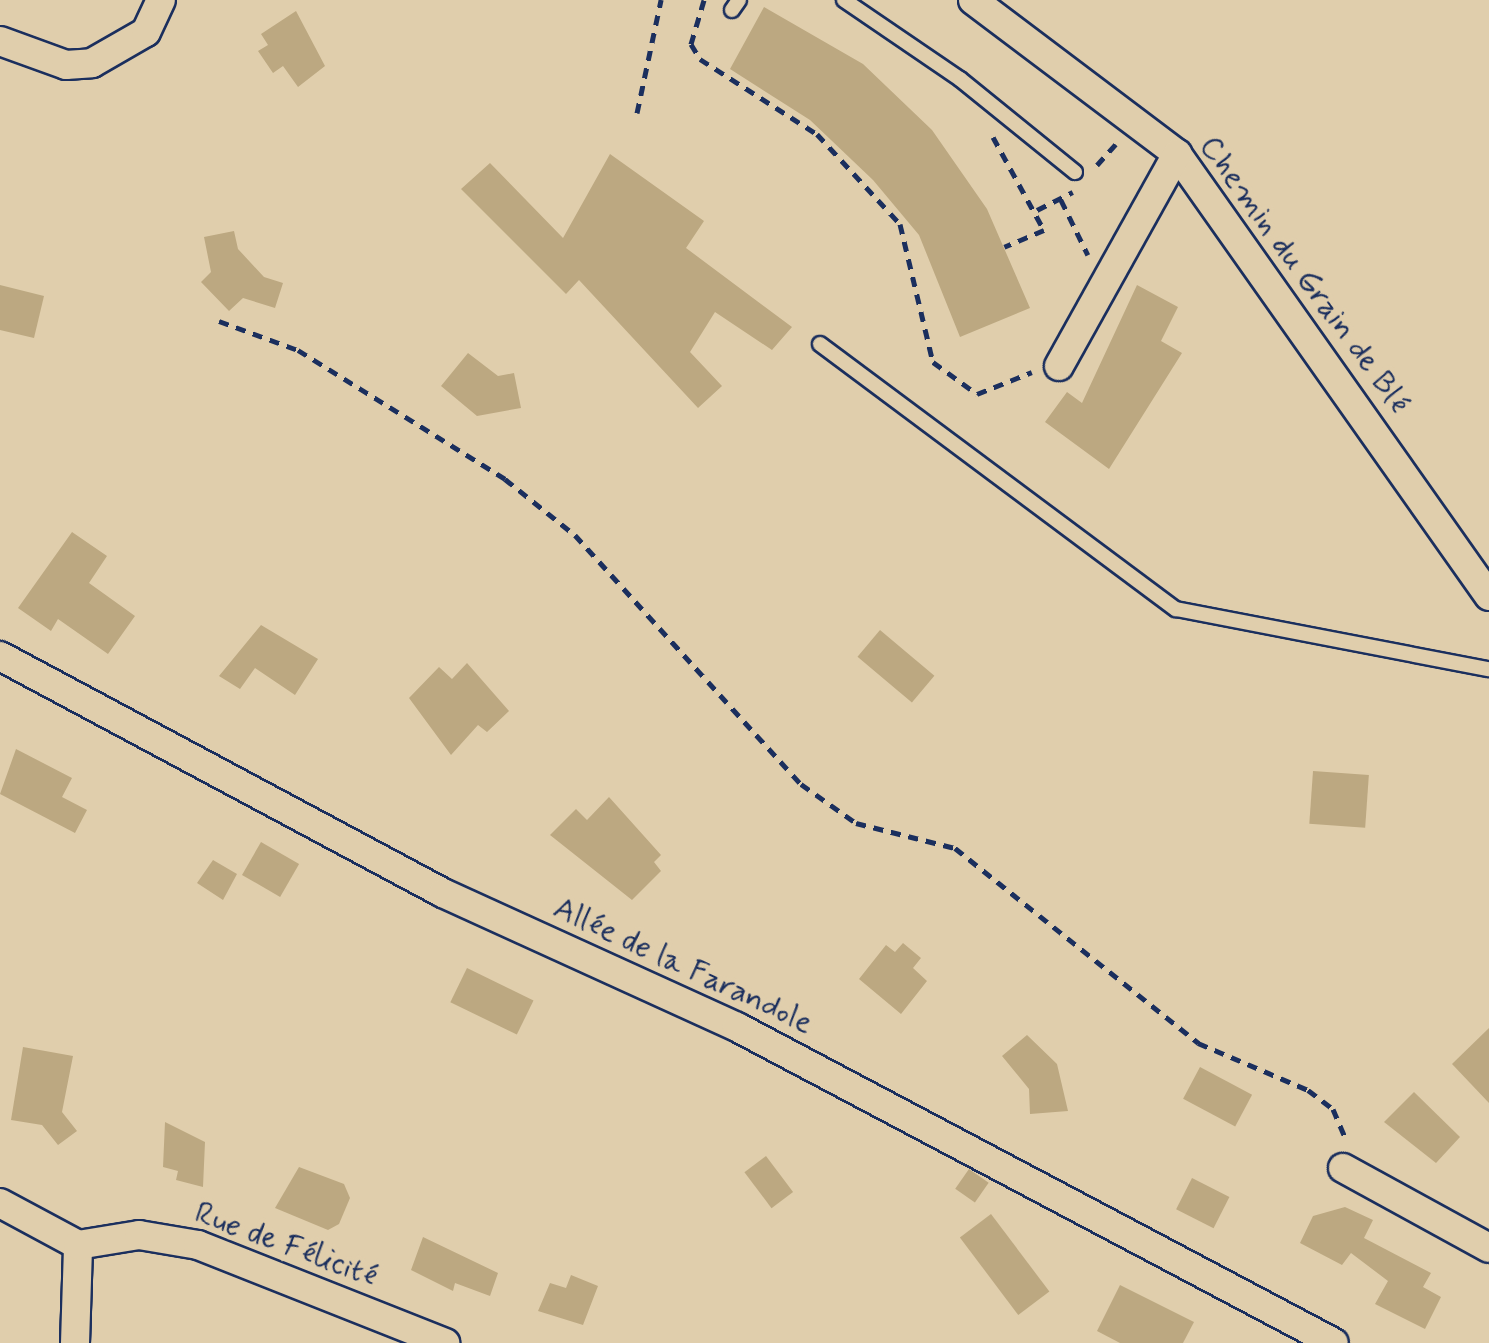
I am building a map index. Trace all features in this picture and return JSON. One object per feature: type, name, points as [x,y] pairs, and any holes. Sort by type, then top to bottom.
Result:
[{"type":"street","points":[[0,41],[66,65],[92,63],[146,32],[161,0]]},
{"type":"street","name":"Chemin du Grain de Blé","points":[[973,0],[1177,154],[1489,596]]},
{"type":"street","points":[[1051,360],[1177,154]]},
{"type":"street","name":"Allée de la Farandole","points":[[0,656],[443,893],[736,1026],[1334,1343]]},
{"type":"street","points":[[1343,1168],[1489,1248]]},
{"type":"street","points":[[0,1202],[78,1244],[75,1343]]},
{"type":"street","name":"Rue de Félicité","points":[[78,1244],[140,1234],[198,1245],[445,1343]]},
{"type":"lane","points":[[844,0],[960,79],[1075,172]]},
{"type":"lane","points":[[820,344],[1176,609],[1489,669]]},
{"type":"path","points":[[637,113],[661,0]]},
{"type":"path","points":[[704,0],[692,44],[700,59],[818,134],[900,224],[932,362],[986,395],[1025,380],[1051,360]]},
{"type":"path","points":[[978,124],[1022,180],[1044,230],[1004,247]]},
{"type":"path","points":[[1061,200],[1088,250],[1086,268]]},
{"type":"path","points":[[219,321],[298,350],[505,479],[575,535],[801,784],[856,824],[955,848],[1198,1043],[1308,1090],[1334,1109],[1346,1136],[1343,1168]]},
{"type":"building","points":[[764,7],[863,64],[932,130],[987,209],[1030,308],[960,337],[919,235],[873,180],[810,120],[730,69]]},
{"type":"building","points":[[296,11],[325,66],[298,87],[283,66],[273,73],[258,51],[268,45],[261,34]]},
{"type":"building","points":[[610,154],[704,221],[686,248],[792,327],[772,350],[715,312],[690,352],[722,386],[698,408],[579,280],[566,294],[461,189],[490,163],[563,238]]},
{"type":"building","points":[[234,231],[238,249],[264,277],[283,283],[275,308],[243,298],[229,311],[201,282],[211,272],[204,237]]},
{"type":"building","points":[[0,285],[44,296],[34,338],[0,330]]},
{"type":"building","points":[[1137,285],[1178,307],[1161,341],[1182,353],[1109,469],[1045,422],[1067,392],[1082,403]]},
{"type":"building","points":[[468,353],[498,376],[514,373],[521,408],[477,416],[441,386]]},
{"type":"building","points":[[72,532],[107,556],[89,583],[135,616],[108,654],[58,619],[51,631],[18,608]]},
{"type":"building","points":[[261,625],[318,659],[295,695],[255,668],[240,689],[219,676]]},
{"type":"building","points":[[880,630],[934,676],[912,702],[858,657]]},
{"type":"building","points":[[467,663],[509,711],[487,732],[478,725],[451,755],[409,698],[439,667],[452,679]]},
{"type":"building","points":[[16,749],[72,778],[62,797],[87,810],[75,833],[0,794]]},
{"type":"building","points":[[1313,771],[1369,775],[1365,828],[1309,824]]},
{"type":"building","points":[[609,797],[661,855],[654,862],[661,871],[632,900],[550,835],[576,809],[587,820]]},
{"type":"building","points":[[261,842],[299,864],[280,897],[242,875]]},
{"type":"building","points":[[213,860],[237,874],[223,900],[197,883]]},
{"type":"building","points":[[903,943],[921,958],[913,968],[927,981],[901,1014],[859,979],[886,945],[895,952]]},
{"type":"building","points":[[467,968],[534,1000],[517,1035],[450,1002]]},
{"type":"building","points":[[1489,1028],[1489,1103],[1452,1064]]},
{"type":"building","points":[[1027,1035],[1057,1064],[1068,1111],[1030,1114],[1029,1089],[1002,1056]]},
{"type":"building","points":[[23,1047],[73,1056],[62,1112],[77,1131],[58,1145],[42,1125],[11,1120]]},
{"type":"building","points":[[1200,1067],[1252,1095],[1235,1126],[1183,1099]]},
{"type":"building","points":[[1414,1092],[1460,1137],[1436,1163],[1384,1122]]},
{"type":"building","points":[[165,1122],[205,1142],[203,1187],[176,1180],[178,1171],[163,1167]]},
{"type":"building","points":[[766,1156],[793,1192],[772,1208],[744,1172]]},
{"type":"building","points":[[299,1167],[344,1184],[350,1198],[339,1224],[328,1230],[275,1208]]},
{"type":"building","points":[[969,1169],[989,1183],[975,1202],[955,1189]]},
{"type":"building","points":[[1192,1178],[1229,1197],[1214,1228],[1176,1209]]},
{"type":"building","points":[[1345,1207],[1373,1220],[1364,1238],[1431,1273],[1423,1287],[1441,1297],[1425,1329],[1375,1304],[1388,1281],[1351,1253],[1342,1265],[1300,1243],[1313,1216]]},
{"type":"building","points":[[991,1214],[1049,1291],[1018,1315],[960,1237]]},
{"type":"building","points":[[423,1237],[498,1273],[490,1296],[455,1283],[453,1291],[411,1270]]},
{"type":"building","points":[[571,1275],[598,1286],[583,1325],[538,1311],[550,1283],[566,1288]]},
{"type":"building","points":[[1120,1285],[1194,1322],[1183,1343],[1120,1343],[1097,1331]]}]
